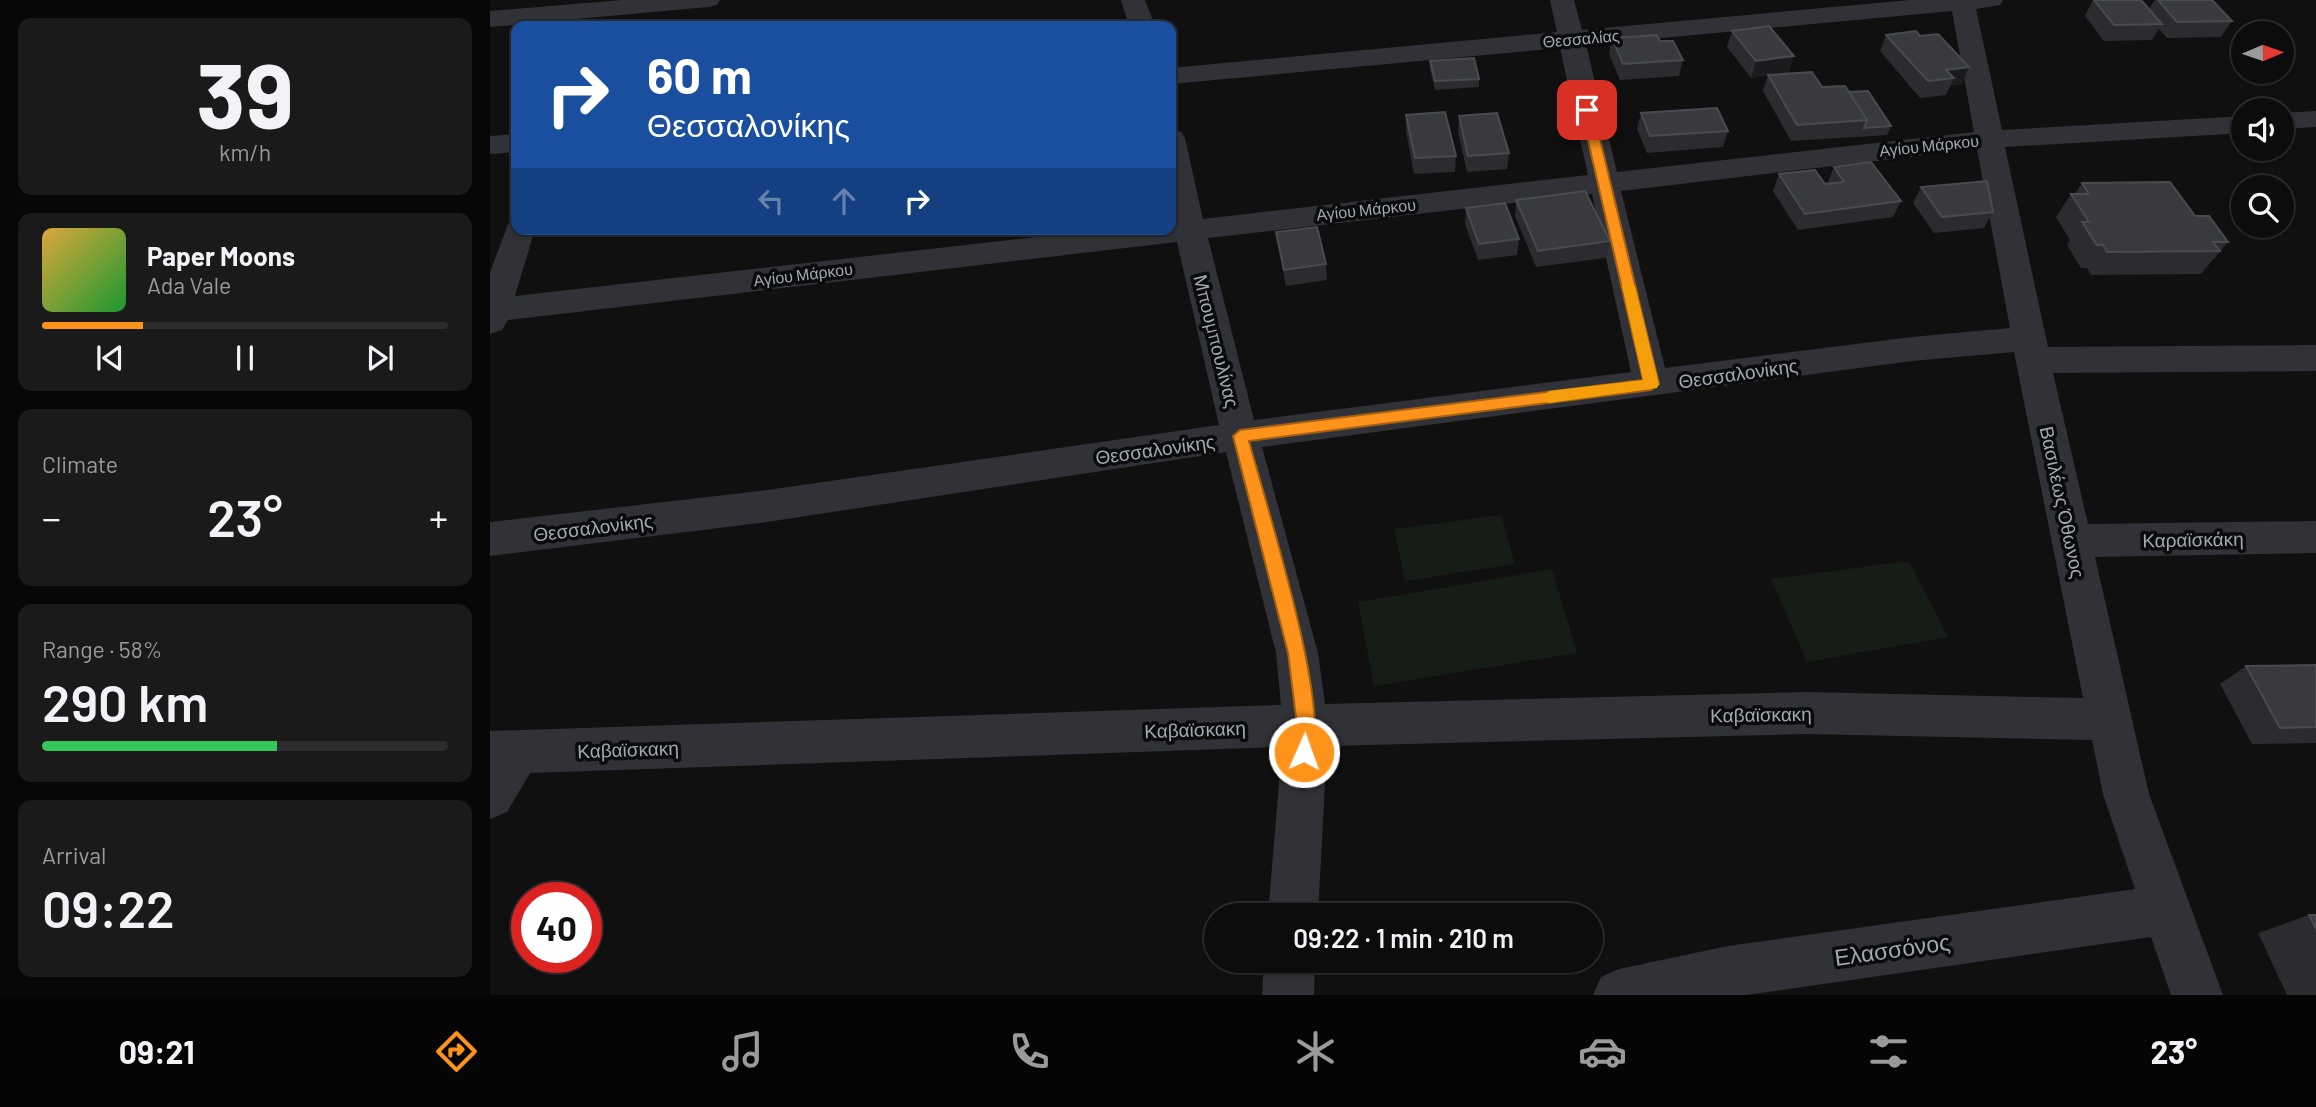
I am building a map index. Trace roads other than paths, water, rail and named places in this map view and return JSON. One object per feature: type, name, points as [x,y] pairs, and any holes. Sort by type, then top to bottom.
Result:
[{"type":"street","points":[[490,19],[708,0]]},
{"type":"street","points":[[1133,0],[1140,21]]},
{"type":"street","points":[[1562,0],[1651,384]]},
{"type":"street","name":"Θεσσαλίας","points":[[1176,76],[1972,1]]},
{"type":"street","name":"Βασιλέως Όθωνος","points":[[1972,1],[1991,139],[2031,349],[2109,719],[2126,794],[2197,995]]},
{"type":"street","points":[[2294,120],[2316,119]]},
{"type":"street","name":"Αγίου Μάρκου","points":[[1176,231],[1991,139],[2231,125]]},
{"type":"street","points":[[490,145],[511,143]]},
{"type":"street","name":"Μπουμπουλίνας","points":[[1176,162],[1240,436],[1294,640],[1306,725],[1294,903]]},
{"type":"street","points":[[491,313],[518,235]]},
{"type":"street","name":"Αγίου Μάρκου","points":[[491,313],[1140,235]]},
{"type":"street","name":"Θεσσαλονίκης","points":[[490,539],[760,508],[1240,436],[1912,349],[2031,349],[2316,358]]},
{"type":"street","name":"Καραϊσκάκη","points":[[2071,541],[2316,537]]},
{"type":"street","name":"Καβαϊσκακη","points":[[504,753],[1306,725],[1805,713],[2109,719]]},
{"type":"street","points":[[490,796],[504,753]]},
{"type":"street","name":"Ελασσόνος","points":[[1619,995],[1728,972],[2166,910]]},
{"type":"street","points":[[1288,995],[1289,973]]}]
